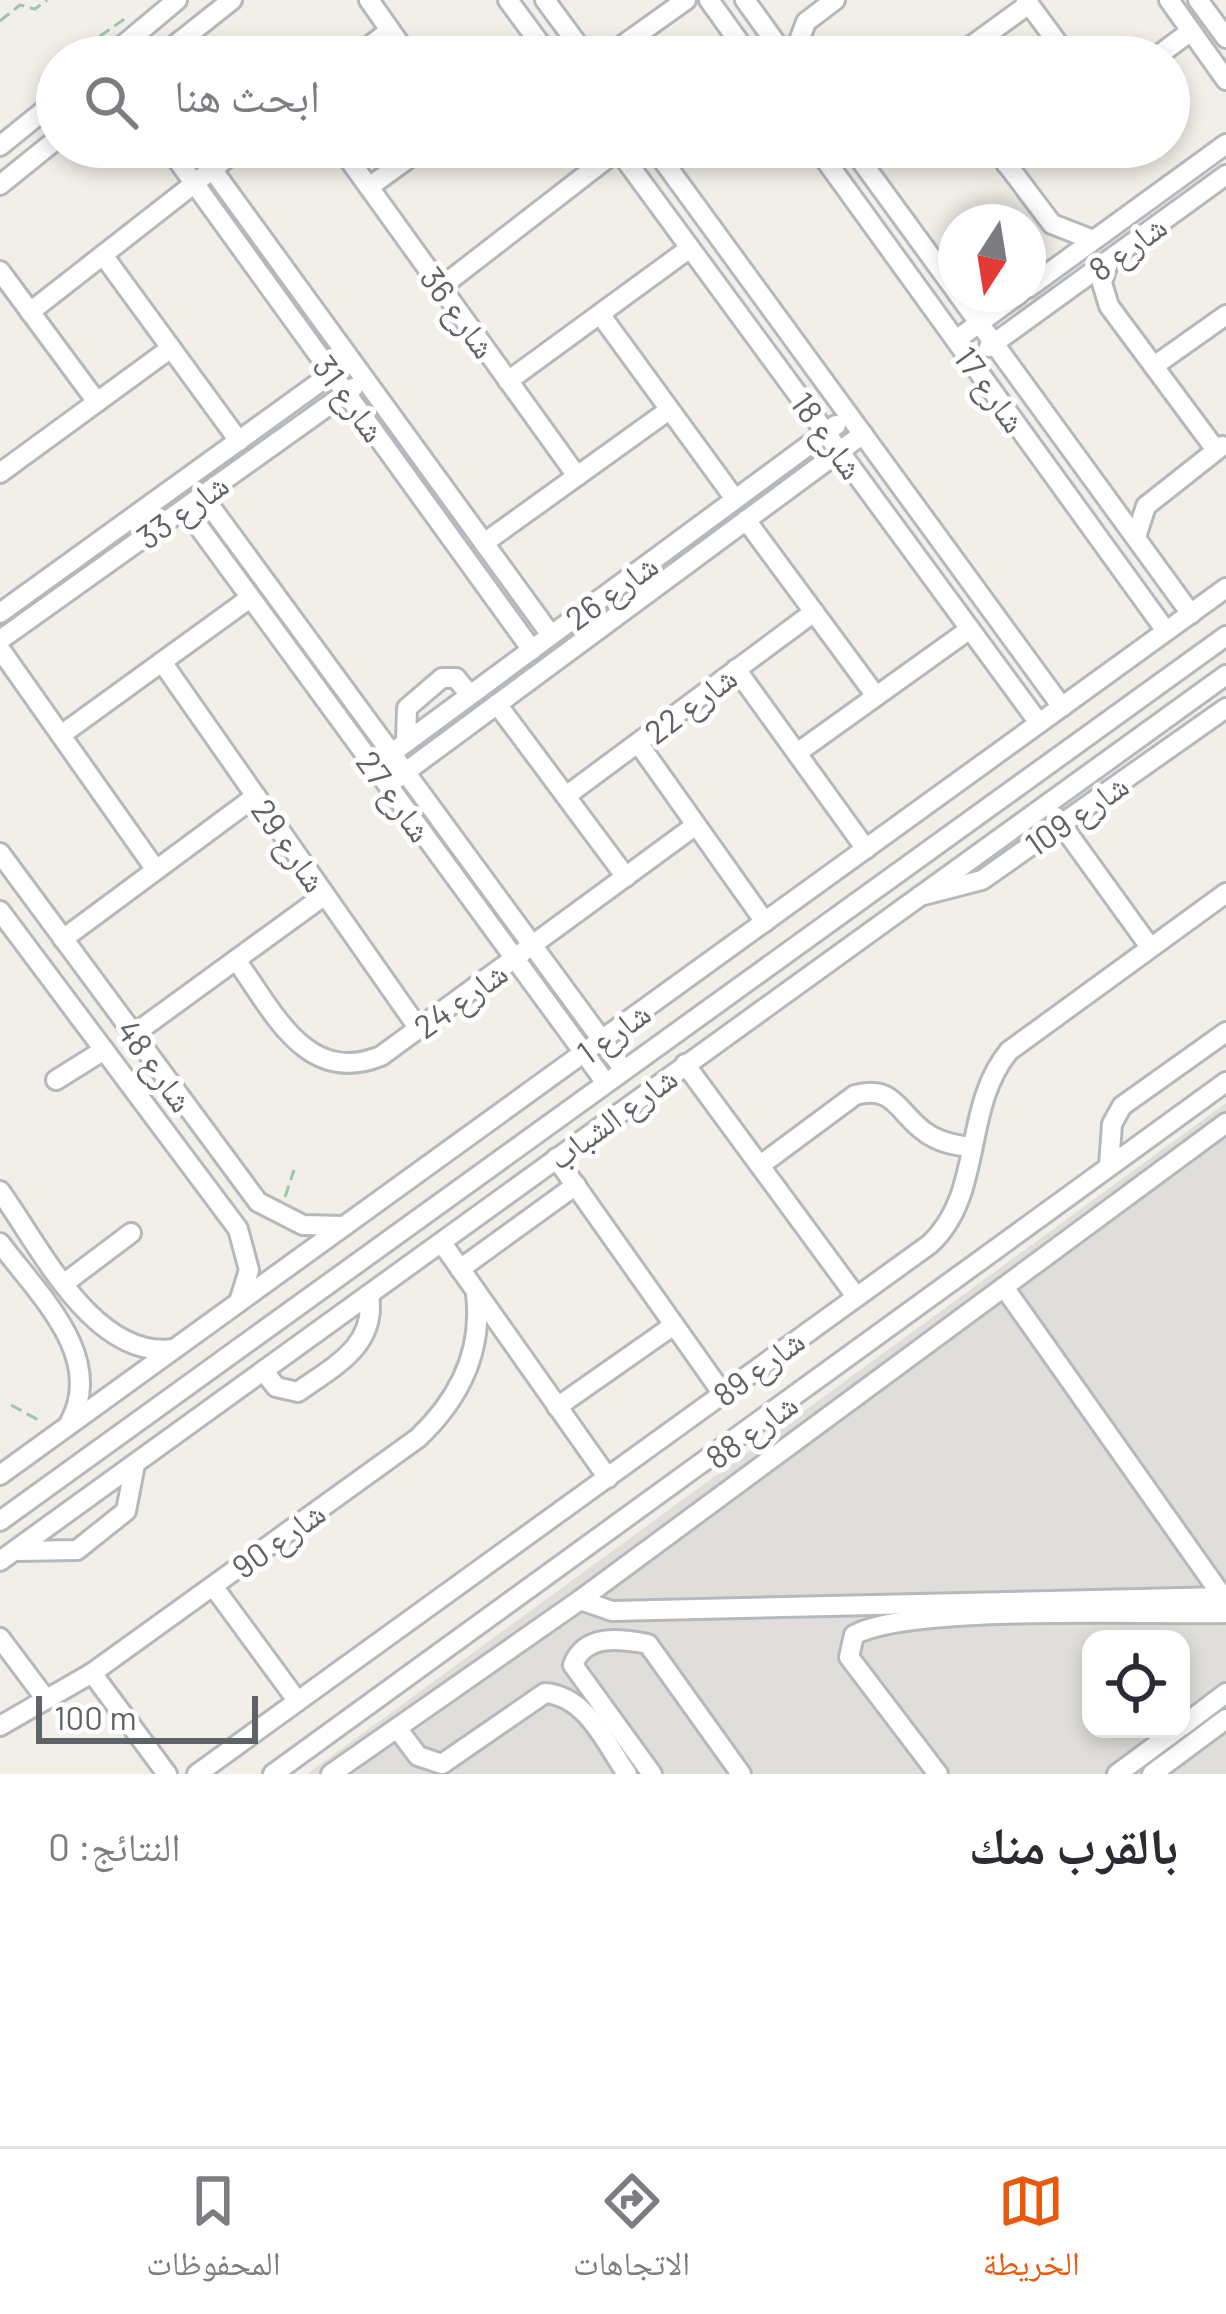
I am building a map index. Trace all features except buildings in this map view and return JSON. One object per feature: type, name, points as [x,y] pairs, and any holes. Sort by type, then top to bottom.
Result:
[{"type":"street","points":[[134,36],[177,0]]},
{"type":"street","points":[[187,36],[232,0]]},
{"type":"street","points":[[369,0],[394,36]]},
{"type":"street","points":[[508,0],[534,36]]},
{"type":"street","points":[[545,0],[572,36]]},
{"type":"street","points":[[635,36],[686,0]]},
{"type":"street","points":[[709,0],[735,36]]},
{"type":"street","points":[[799,36],[806,22],[835,0]]},
{"type":"street","points":[[1169,0],[1226,80]]},
{"type":"street","points":[[1198,0],[1218,11],[1226,38]]},
{"type":"street","points":[[983,36],[1028,2],[1053,36]]},
{"type":"street","points":[[750,8],[788,24],[806,22]]},
{"type":"street","points":[[750,8],[772,36]]},
{"type":"street","points":[[382,36],[390,30]]},
{"type":"street","points":[[1184,36],[1191,31]]},
{"type":"street","points":[[0,146],[36,117]]},
{"type":"street","name":"شارع 8","points":[[1046,274],[1226,145]]},
{"type":"street","points":[[0,184],[36,156]]},
{"type":"street","name":"شارع 31","points":[[183,168],[532,650]]},
{"type":"street","points":[[30,312],[215,168]]},
{"type":"street","name":"شارع 36","points":[[355,168],[577,476]]},
{"type":"street","points":[[369,187],[395,168]]},
{"type":"street","points":[[441,287],[592,168]]},
{"type":"street","name":"شارع 18","points":[[632,168],[1040,723]]},
{"type":"street","name":"شارع 18","points":[[668,168],[1062,707]]},
{"type":"street","name":"شارع 17","points":[[831,168],[1166,632]]},
{"type":"street","name":"شارع 17","points":[[870,168],[938,265]]},
{"type":"street","points":[[1009,168],[1052,224],[1094,240]]},
{"type":"street","name":"شارع 31","points":[[212,170],[551,635]]},
{"type":"street","name":"شارع 8","points":[[970,360],[1226,176]]},
{"type":"street","points":[[1049,272],[1052,224]]},
{"type":"street","points":[[508,381],[690,248]]},
{"type":"street","points":[[103,255],[238,441]]},
{"type":"street","points":[[1109,260],[1102,283],[1109,306],[1221,447],[1157,494],[1138,521],[1136,538]]},
{"type":"street","points":[[0,271],[97,402]]},
{"type":"street","points":[[1064,292],[1080,292],[1109,306]]},
{"type":"street","name":"شارع 17","points":[[972,312],[1191,614]]},
{"type":"street","points":[[956,340],[995,312]]},
{"type":"street","points":[[600,314],[735,500]]},
{"type":"street","points":[[1154,367],[1226,315]]},
{"type":"street","points":[[0,472],[171,349]]},
{"type":"street","name":"شارع 33","points":[[0,613],[351,360]]},
{"type":"street","name":"شارع 33","points":[[0,644],[365,380]]},
{"type":"street","points":[[484,543],[669,410]]},
{"type":"street","name":"شارع 26","points":[[374,766],[849,416]]},
{"type":"street","name":"شارع 26","points":[[388,785],[863,434]]},
{"type":"street","points":[[1105,495],[1157,494]]},
{"type":"street","name":"شارع 27","points":[[202,496],[399,748],[405,772],[624,1070]]},
{"type":"street","name":"شارع 27","points":[[184,508],[606,1083]]},
{"type":"street","points":[[746,520],[876,696]]},
{"type":"street","name":"شارع 1","points":[[0,1475],[1226,588]]},
{"type":"street","points":[[62,735],[250,598]]},
{"type":"street","name":"شارع 22","points":[[566,796],[814,612]]},
{"type":"street","points":[[797,753],[970,629]]},
{"type":"street","name":"شارع الشباب","points":[[0,1521],[1226,636]]},
{"type":"street","points":[[0,644],[156,870]]},
{"type":"street","name":"شارع 29","points":[[162,662],[419,1028]]},
{"type":"street","points":[[736,669],[866,849]]},
{"type":"street","name":"شارع الشباب","points":[[7,1556],[1226,675]]},
{"type":"street","points":[[399,748],[406,708],[442,678],[456,678],[470,694]]},
{"type":"street","points":[[497,704],[626,877]]},
{"type":"street","name":"شارع 109","points":[[915,896],[982,880],[1226,708]]},
{"type":"street","points":[[638,742],[765,922]]},
{"type":"street","points":[[63,939],[256,796]]},
{"type":"street","points":[[1046,803],[1150,947]]},
{"type":"street","points":[[985,809],[1004,832]]},
{"type":"street","name":"شارع 24","points":[[236,960],[301,1048],[319,1060],[361,1064],[419,1028],[696,825]]},
{"type":"street","name":"شارع 48","points":[[0,853],[258,1202],[279,1216]]},
{"type":"street","name":"شارع 89","points":[[196,1774],[943,1232],[961,1194],[988,1084],[1009,1051],[1226,893]]},
{"type":"street","points":[[134,1034],[326,895]]},
{"type":"street","name":"شارع 48","points":[[0,911],[238,1229],[249,1270],[239,1302]]},
{"type":"street","points":[[1109,1166],[1107,1145],[1122,1106],[1226,1032]]},
{"type":"street","points":[[56,1080],[104,1049]]},
{"type":"street","points":[[685,1064],[855,1295]]},
{"type":"street","name":"شارع 88","points":[[283,1771],[1226,1082]]},
{"type":"street","points":[[762,1164],[855,1095],[868,1091],[894,1098],[936,1139],[970,1147]]},
{"type":"street","name":"شارع 88","points":[[331,1774],[580,1600],[1226,1123]]},
{"type":"street","points":[[556,1158],[723,1394]]},
{"type":"street","points":[[460,1269],[576,1185]]},
{"type":"street","points":[[0,1191],[112,1336],[134,1347],[174,1349]]},
{"type":"street","points":[[279,1216],[303,1225],[344,1226]]},
{"type":"street","points":[[66,1282],[131,1233]]},
{"type":"street","points":[[0,1243],[70,1338],[79,1361],[81,1386],[64,1429]]},
{"type":"street","points":[[442,1243],[608,1478]]},
{"type":"street","points":[[1001,1246],[1023,1273]]},
{"type":"street","points":[[264,1371],[286,1392],[298,1392],[358,1348],[370,1322],[366,1297],[344,1272]]},
{"type":"street","points":[[1004,1287],[1225,1602]]},
{"type":"street","name":"شارع 90","points":[[0,1726],[92,1673],[436,1420],[472,1357],[476,1294]]},
{"type":"street","points":[[557,1406],[674,1324]]},
{"type":"street","points":[[7,1556],[77,1550],[126,1511],[135,1464]]},
{"type":"street","points":[[213,1586],[296,1699]]},
{"type":"street","points":[[580,1600],[612,1611],[1225,1602]]},
{"type":"street","points":[[938,1774],[849,1657],[854,1635],[871,1625],[937,1618],[1225,1602]]},
{"type":"street","points":[[652,1774],[573,1665],[579,1653],[608,1637],[649,1644],[741,1774]]},
{"type":"street","points":[[0,1638],[45,1698]]},
{"type":"street","points":[[92,1673],[167,1774]]},
{"type":"street","points":[[398,1727],[418,1756],[442,1763],[545,1693],[565,1694],[578,1704],[627,1774]]},
{"type":"street","points":[[1190,1720],[1226,1693]]},
{"type":"street","points":[[1152,1774],[1226,1719]]},
{"type":"street","points":[[1117,1774],[1166,1738]]},
{"type":"path","points":[[0,21],[20,5],[35,9],[47,0]]},
{"type":"path","points":[[97,36],[121,17],[134,20]]},
{"type":"path","points":[[279,1216],[294,1170]]},
{"type":"path","points":[[11,1405],[64,1429]]},
{"type":"shaded area","points":[[1226,1103],[1226,1774],[307,1774]]}]
